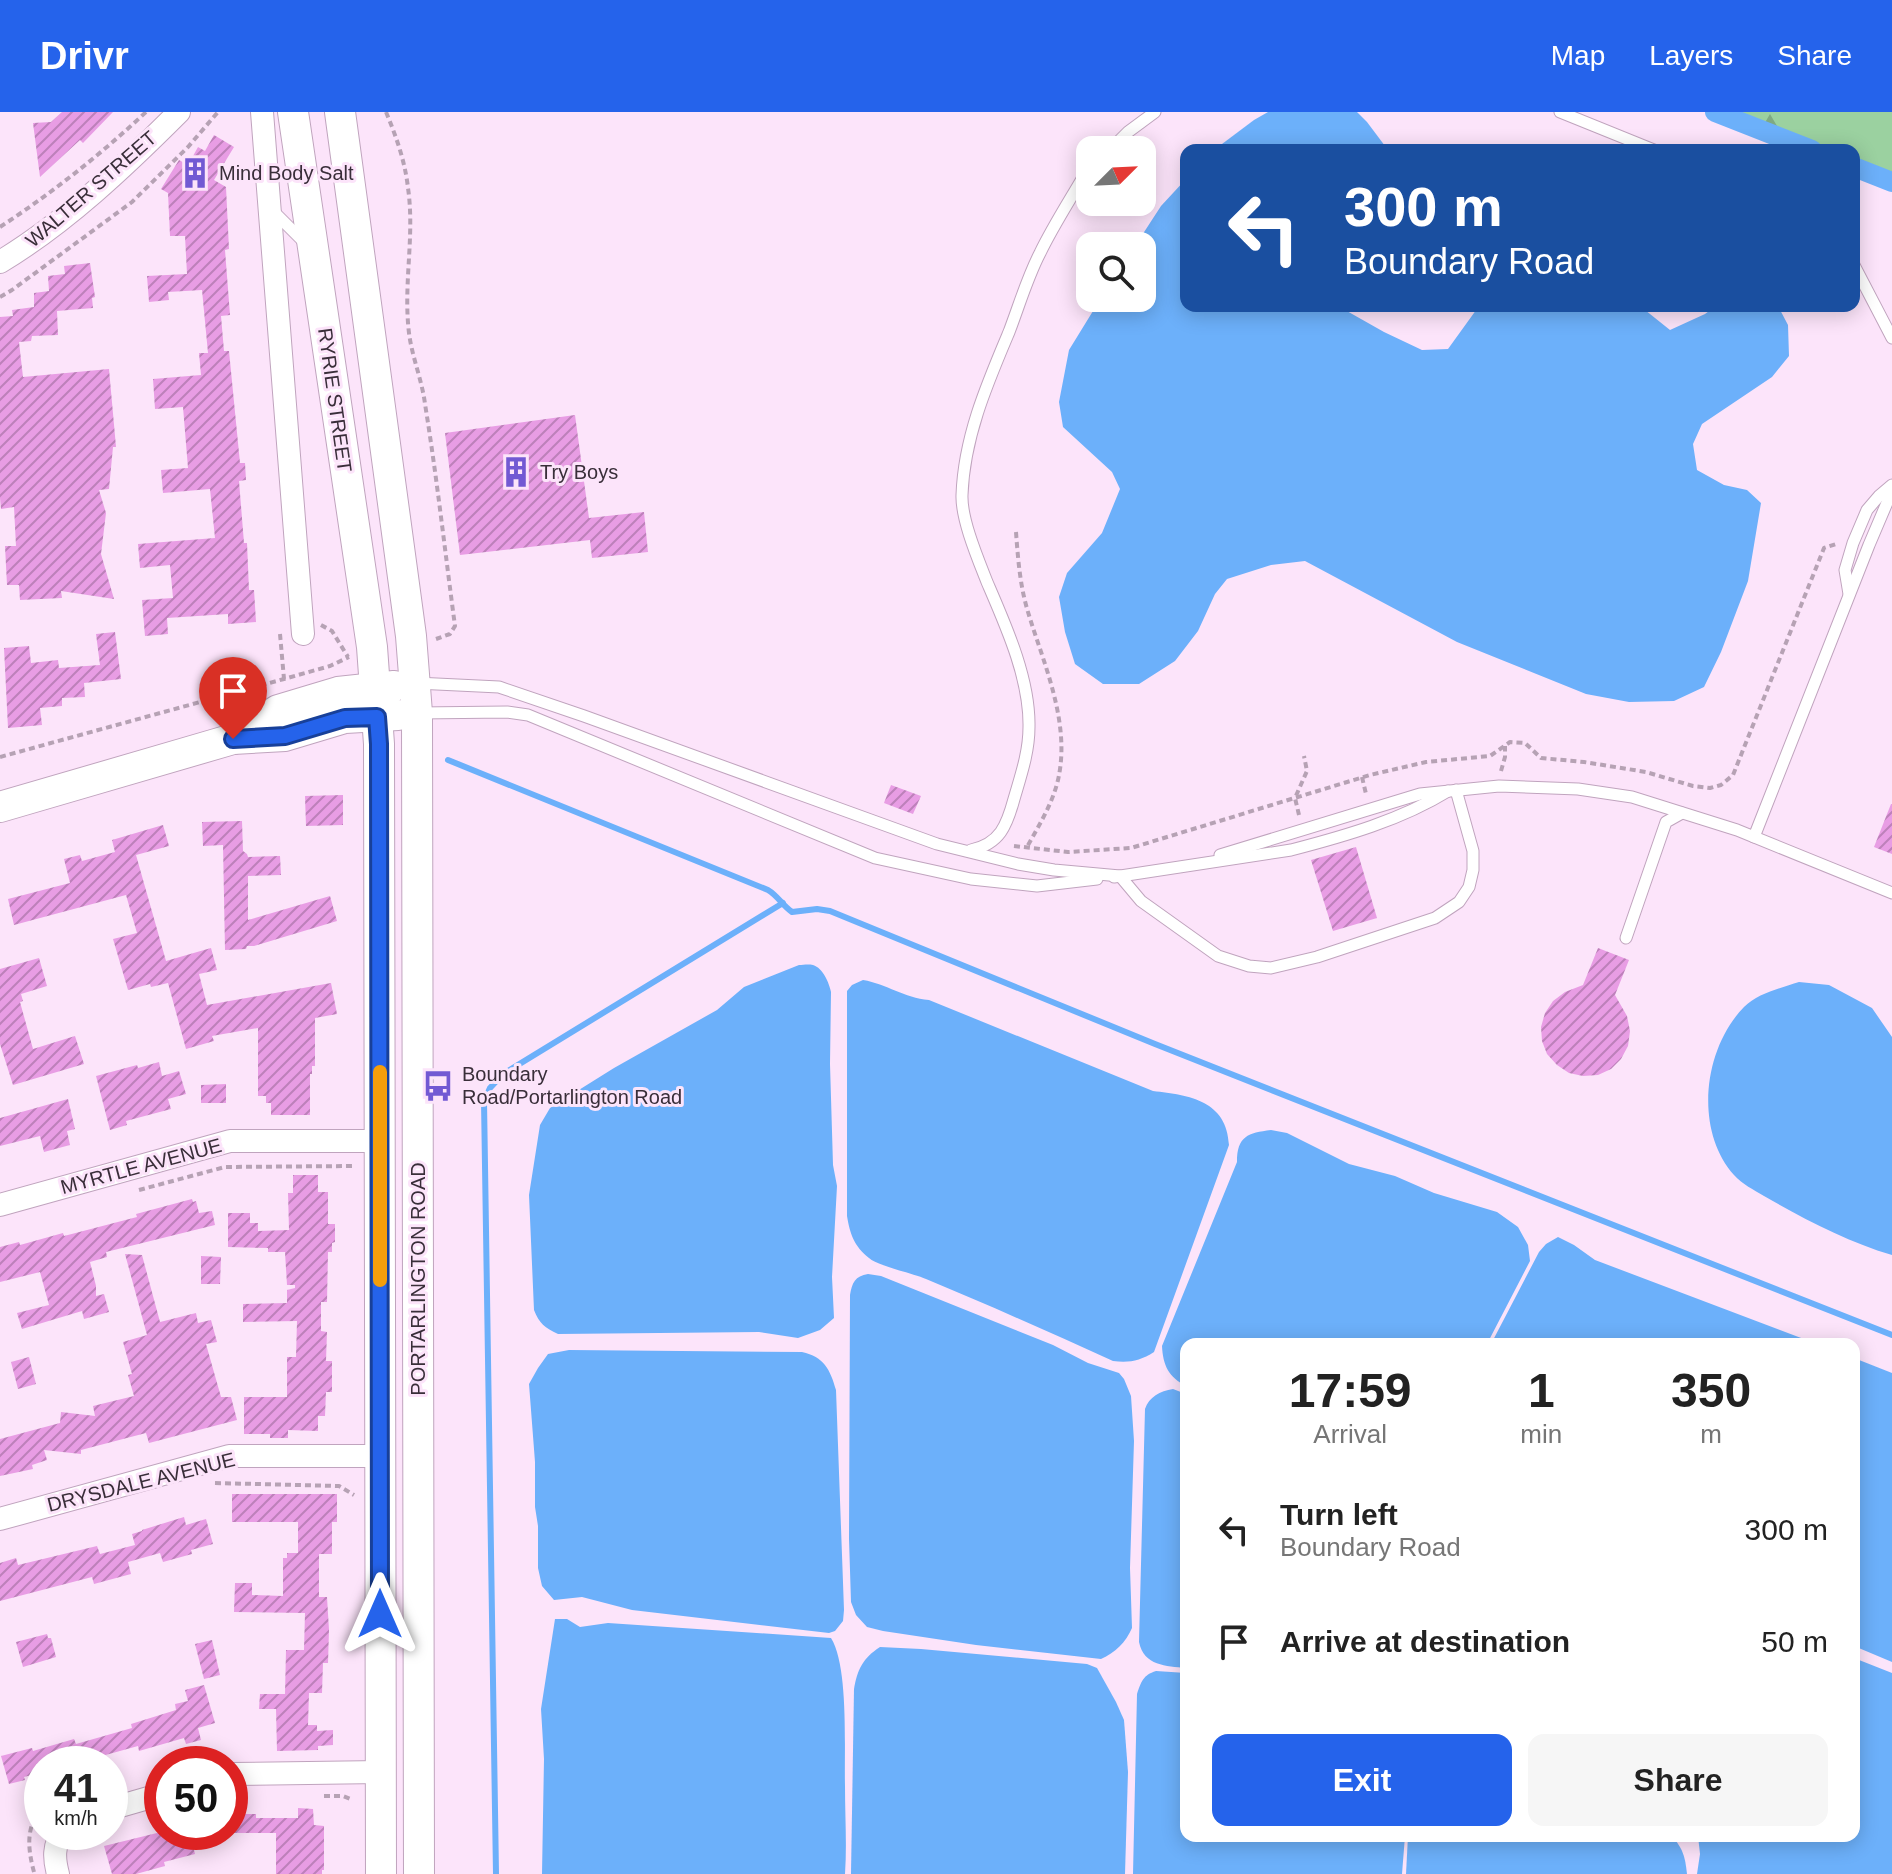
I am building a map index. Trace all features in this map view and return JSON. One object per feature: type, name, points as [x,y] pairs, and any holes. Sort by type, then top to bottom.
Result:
[{"type":"main road","name":"RYRIE STREET","points":[[293,112],[372,647],[376,702]]},
{"type":"main road","points":[[0,807],[233,739],[278,710],[338,692],[376,702],[416,698],[410,632],[340,112]]},
{"type":"main road","name":"PORTARLINGTON ROAD","points":[[416,698],[419,1874]]},
{"type":"main road","name":"PORTARLINGTON ROAD","points":[[376,702],[379,744],[381,1874]]},
{"type":"street","points":[[262,112],[302,624]]},
{"type":"street","name":"WALTER STREET","points":[[0,262],[77,207],[176,113]]},
{"type":"street","name":"MYRTLE AVENUE","points":[[0,1205],[230,1141],[380,1141]]},
{"type":"street","name":"DRYSDALE AVENUE","points":[[0,1519],[229,1456],[380,1456]]},
{"type":"street","points":[[248,1774],[381,1772]]},
{"type":"street","points":[[56,1850],[54,1859],[58,1874]]},
{"type":"lane","points":[[1124,136],[1155,112]]},
{"type":"lane","points":[[1560,112],[1639,144]]},
{"type":"lane","points":[[966,851],[989,843],[1006,824],[1025,761],[1029,727],[1026,692],[1013,649],[968,526],[962,498],[964,475],[983,393],[1040,253],[1076,190]]},
{"type":"lane","points":[[271,209],[313,251]]},
{"type":"lane","points":[[1860,277],[1892,338]]},
{"type":"lane","points":[[1849,594],[1845,570],[1853,543],[1867,510],[1879,496],[1892,488]]},
{"type":"lane","points":[[1754,837],[1892,488]]},
{"type":"lane","points":[[416,698],[499,687],[937,844],[1018,864],[1120,876],[1141,901],[1218,956],[1249,966],[1271,968],[1317,957],[1435,918],[1459,902],[1469,887],[1473,851],[1452,790]]},
{"type":"lane","points":[[416,698],[528,715],[875,858],[971,879],[1037,886],[1291,850],[1376,825],[1452,790]]},
{"type":"lane","points":[[1184,867],[1420,794],[1499,786],[1578,789],[1632,797],[1754,837],[1892,893]]},
{"type":"lane","points":[[1626,938],[1666,822],[1682,813]]},
{"type":"path","points":[[0,227],[40,201],[111,145],[146,112]]},
{"type":"path","points":[[0,297],[132,202],[218,112]]},
{"type":"path","points":[[386,112],[403,159],[408,187],[409,333],[425,401],[455,626],[450,634],[429,640]]},
{"type":"path","points":[[989,843],[1068,852],[1131,848],[1370,775],[1426,762],[1490,756],[1510,742],[1525,743],[1541,758],[1646,772],[1693,786],[1710,788],[1721,785],[1733,775],[1824,548],[1843,541],[1853,543]]},
{"type":"path","points":[[302,624],[332,631],[348,657]]},
{"type":"path","points":[[0,749],[2,757],[330,666],[358,653]]},
{"type":"path","points":[[1303,829],[1295,798],[1307,771],[1304,756]]},
{"type":"path","points":[[135,1191],[225,1167],[353,1166]]},
{"type":"path","points":[[202,1487],[217,1483],[339,1486],[354,1495]]},
{"type":"path","points":[[31,1850],[35,1874]]},
{"type":"green space","points":[[1733,112],[1892,112],[1892,174],[1860,162],[1860,144],[1815,144]]},
{"type":"green space","points":[[1733,112],[1792,112],[1807,128],[1819,132],[1817,138],[1807,141]]},
{"type":"water","points":[[1268,112],[1357,112],[1384,144],[1222,144]]},
{"type":"water","points":[[1180,185],[1180,312],[1349,312],[1422,350],[1448,349],[1475,312],[1648,312],[1670,330],[1708,312],[1781,312],[1788,325],[1789,356],[1772,377],[1702,424],[1693,444],[1697,470],[1724,485],[1747,490],[1761,503],[1748,581],[1704,687],[1674,701],[1629,702],[1586,694],[1457,642],[1305,561],[1271,565],[1227,579],[1215,594],[1198,631],[1175,661],[1139,684],[1103,684],[1075,664],[1059,597],[1067,573],[1102,533],[1120,489],[1112,472],[1063,427],[1059,402],[1069,350],[1092,312],[1156,312],[1156,232],[1144,232]]},
{"type":"water","points":[[799,965],[813,965],[820,969],[831,992],[833,1165],[837,1186],[832,1277],[834,1318],[820,1330],[798,1338],[759,1332],[558,1334],[546,1327],[534,1310],[529,1195],[540,1125],[550,1108],[717,1010],[744,987]]},
{"type":"water","points":[[863,980],[929,1000],[1153,1091],[1193,1098],[1214,1110],[1227,1130],[1229,1145],[1154,1352],[1134,1361],[1113,1361],[926,1279],[880,1264],[869,1258],[856,1244],[847,1216],[847,991]]},
{"type":"water","points":[[1799,982],[1829,985],[1872,1008],[1892,1037],[1892,1255],[1826,1229],[1748,1187],[1721,1157],[1713,1136],[1709,1113],[1712,1067],[1730,1024],[1756,998]]},
{"type":"water","points":[[1271,1130],[1287,1133],[1349,1164],[1395,1176],[1434,1193],[1497,1212],[1518,1227],[1528,1245],[1530,1261],[1490,1338],[1180,1338],[1180,1382],[1175,1379],[1166,1365],[1162,1346],[1237,1162],[1239,1146],[1245,1137]]},
{"type":"water","points":[[1558,1237],[1595,1260],[1801,1338],[1494,1338],[1546,1244]]},
{"type":"water","points":[[868,1274],[881,1276],[1053,1345],[1088,1363],[1119,1373],[1124,1379],[1131,1396],[1134,1441],[1130,1568],[1132,1628],[1111,1654],[1101,1659],[883,1631],[867,1627],[856,1615],[851,1602],[849,1539],[850,1295],[855,1281]]},
{"type":"water","points":[[569,1350],[802,1352],[816,1357],[825,1365],[836,1390],[844,1610],[843,1621],[835,1631],[829,1633],[632,1610],[582,1597],[554,1600],[542,1586],[538,1568],[529,1384],[548,1354]]},
{"type":"water","points":[[1860,1360],[1892,1373],[1892,1662],[1860,1649]]},
{"type":"water","points":[[1164,1391],[1180,1392],[1180,1667],[1151,1660],[1139,1642],[1145,1409],[1149,1401]]},
{"type":"water","points":[[555,1619],[567,1619],[580,1627],[608,1623],[831,1638],[837,1651],[843,1688],[845,1874],[542,1874],[544,1759],[541,1709]]},
{"type":"water","points":[[880,1647],[1087,1664],[1097,1668],[1124,1720],[1128,1772],[1125,1874],[851,1874],[854,1689],[862,1665]]},
{"type":"water","points":[[1860,1660],[1892,1673],[1892,1874],[1697,1874],[1699,1842],[1860,1842]]},
{"type":"water","points":[[1156,1671],[1180,1673],[1180,1842],[1405,1842],[1402,1874],[1133,1874],[1137,1694],[1148,1675]]},
{"type":"water","points":[[1408,1842],[1677,1842],[1683,1853],[1687,1874],[1406,1874]]},
{"type":"building","points":[[62,112],[113,112],[83,143],[80,140],[40,177],[33,123],[51,122]]},
{"type":"building","points":[[214,135],[234,147],[214,180],[226,187],[229,249],[225,250],[230,315],[221,316],[224,351],[229,351],[240,463],[245,463],[246,480],[239,481],[249,590],[254,590],[256,622],[228,624],[228,614],[167,618],[168,634],[145,636],[142,600],[173,598],[170,565],[140,568],[138,544],[215,538],[210,489],[163,493],[161,470],[188,468],[183,407],[155,409],[153,379],[201,375],[199,353],[208,353],[202,290],[168,292],[169,300],[149,302],[147,276],[187,274],[185,236],[170,236],[168,193],[161,189],[179,160],[188,165],[198,147],[205,151]]},
{"type":"building","points":[[90,263],[95,297],[92,298],[93,308],[57,311],[58,335],[32,336],[31,341],[19,342],[23,377],[109,369],[116,447],[113,447],[109,489],[99,490],[106,513],[101,554],[114,599],[61,591],[62,598],[20,600],[19,585],[7,585],[5,546],[16,546],[14,507],[1,509],[0,498],[0,317],[13,316],[12,310],[34,307],[34,293],[49,291],[48,276],[65,274],[64,266]]},
{"type":"building","name":"Try Boys","points":[[575,415],[589,518],[644,512],[648,552],[592,558],[590,540],[460,555],[445,433]]},
{"type":"building","points":[[115,632],[121,679],[84,683],[85,697],[62,698],[62,706],[40,708],[42,725],[8,728],[4,648],[29,646],[31,663],[58,660],[59,668],[100,665],[96,634]]},
{"type":"building","points":[[891,785],[921,796],[913,814],[884,803]]},
{"type":"building","points":[[343,795],[343,825],[306,826],[305,796]]},
{"type":"building","points":[[1892,804],[1892,854],[1874,847]]},
{"type":"building","points":[[242,821],[243,851],[248,857],[280,856],[281,875],[248,876],[248,920],[330,896],[337,921],[247,946],[246,949],[225,950],[223,845],[203,846],[202,822]]},
{"type":"building","points":[[163,825],[169,846],[136,855],[166,961],[211,948],[217,970],[199,974],[207,1005],[331,983],[337,1014],[315,1018],[315,1066],[312,1066],[310,1074],[310,1115],[271,1115],[271,1103],[266,1103],[266,1096],[258,1096],[258,1028],[212,1036],[214,1041],[186,1049],[168,983],[128,990],[113,939],[137,933],[126,895],[14,925],[8,899],[70,883],[64,859],[80,855],[82,861],[115,852],[112,840]]},
{"type":"building","points":[[1356,847],[1377,918],[1333,931],[1311,860]]},
{"type":"building","points":[[1598,948],[1629,960],[1615,995],[1627,1016],[1630,1031],[1628,1046],[1611,1069],[1598,1075],[1583,1076],[1569,1073],[1547,1054],[1541,1027],[1553,1001],[1583,985]]},
{"type":"building","points":[[39,958],[47,986],[21,994],[23,1001],[20,1002],[33,1049],[75,1036],[84,1064],[13,1085],[0,1044],[0,969]]},
{"type":"building","points":[[159,1062],[162,1076],[179,1071],[186,1094],[168,1099],[171,1109],[126,1121],[127,1125],[110,1130],[96,1076]]},
{"type":"building","points":[[226,1084],[226,1103],[201,1103],[201,1085]]},
{"type":"building","points":[[68,1099],[75,1129],[67,1131],[70,1145],[44,1152],[40,1136],[0,1146],[0,1118]]},
{"type":"building","points":[[293,1175],[318,1175],[318,1192],[328,1192],[328,1224],[335,1224],[335,1242],[332,1243],[332,1252],[328,1252],[327,1302],[321,1302],[321,1331],[327,1332],[326,1361],[332,1361],[332,1392],[326,1392],[325,1416],[318,1416],[318,1431],[288,1430],[288,1438],[270,1438],[270,1434],[244,1434],[244,1397],[287,1397],[287,1357],[296,1357],[297,1321],[243,1322],[243,1304],[287,1303],[287,1290],[295,1288],[295,1285],[287,1285],[285,1252],[268,1252],[268,1248],[228,1247],[228,1213],[250,1213],[250,1223],[258,1223],[258,1231],[289,1230],[288,1193],[293,1193]]},
{"type":"building","points":[[192,1199],[196,1201],[199,1213],[212,1211],[215,1225],[106,1252],[107,1257],[90,1262],[96,1296],[104,1294],[109,1312],[84,1319],[82,1311],[22,1329],[17,1313],[49,1305],[40,1272],[0,1282],[0,1247],[63,1233],[64,1236]]},
{"type":"building","points":[[125,1254],[142,1255],[160,1322],[196,1313],[198,1323],[211,1320],[217,1342],[206,1344],[221,1397],[231,1397],[237,1420],[149,1443],[146,1433],[81,1450],[81,1454],[44,1450],[47,1460],[32,1465],[33,1469],[0,1476],[0,1439],[60,1423],[61,1412],[95,1416],[93,1406],[134,1396],[128,1375],[132,1374],[123,1342],[147,1335]]},
{"type":"building","points":[[201,1256],[221,1257],[220,1284],[201,1284]]},
{"type":"building","points":[[29,1357],[36,1384],[18,1389],[11,1362]]},
{"type":"building","points":[[232,1494],[337,1494],[337,1522],[332,1522],[332,1554],[319,1554],[319,1597],[327,1597],[328,1663],[323,1663],[322,1693],[309,1693],[308,1725],[317,1725],[317,1731],[333,1730],[333,1745],[318,1746],[318,1750],[277,1751],[276,1709],[259,1709],[260,1694],[285,1694],[286,1650],[304,1650],[305,1613],[234,1612],[235,1583],[252,1583],[252,1595],[283,1596],[283,1558],[287,1558],[287,1553],[298,1553],[298,1522],[232,1522]]},
{"type":"building","points":[[184,1517],[186,1525],[206,1519],[213,1544],[163,1562],[160,1553],[128,1562],[131,1574],[94,1584],[92,1577],[0,1601],[0,1563],[16,1558],[18,1565],[97,1546],[100,1554],[135,1545],[132,1534]]},
{"type":"building","points":[[47,1634],[56,1657],[23,1667],[16,1642]]},
{"type":"building","points":[[212,1640],[220,1675],[204,1679],[195,1644]]},
{"type":"building","points":[[204,1685],[215,1723],[198,1728],[201,1740],[186,1744],[184,1738],[156,1746],[144,1746],[144,1750],[139,1751],[138,1746],[128,1749],[128,1746],[50,1746],[74,1739],[76,1744],[132,1728],[131,1724],[176,1710],[175,1704],[188,1701],[185,1690]]},
{"type":"building","points":[[24,1750],[24,1780],[9,1784],[1,1756]]},
{"type":"building","points":[[298,1808],[313,1809],[314,1825],[324,1826],[322,1874],[276,1874],[276,1833],[248,1833],[248,1814],[256,1814],[256,1818],[298,1818]]},
{"type":"building","points":[[144,1836],[144,1850],[194,1850],[195,1854],[136,1874],[112,1874],[105,1850],[128,1850],[128,1840]]},
{"type":"waterway","points":[[1715,112],[1797,144]]},
{"type":"waterway","points":[[1860,169],[1892,182]]},
{"type":"waterway","points":[[448,760],[768,890],[792,912],[830,911],[1155,1044],[1892,1335]]},
{"type":"waterway","points":[[496,1874],[484,1101],[490,1088],[503,1074],[783,903]]},
{"type":"slow traffic","points":[[380,1072],[380,1280]]},
{"type":"place","name":"Mind Body Salt","points":[[195,173]]},
{"type":"place","name":"Try Boys","points":[[516,472]]},
{"type":"place","name":"Boundary Road/Portarlington Road","points":[[438,1086]]},
{"type":"route","points":[[233,739],[285,736],[345,718],[377,717],[380,1614]]}]
